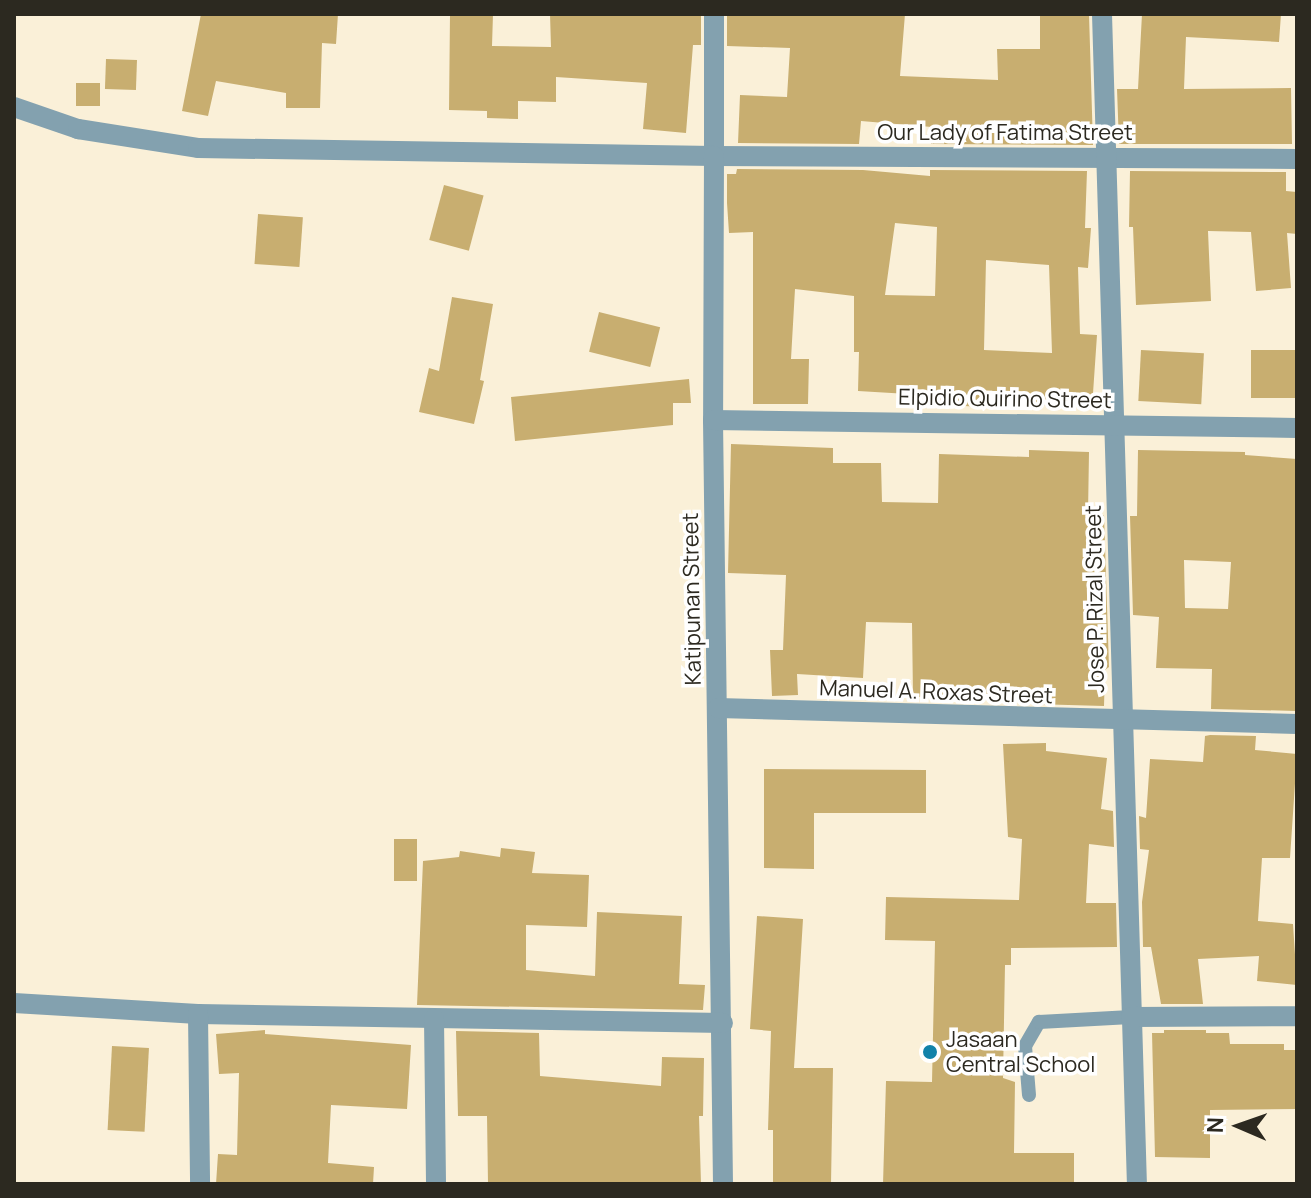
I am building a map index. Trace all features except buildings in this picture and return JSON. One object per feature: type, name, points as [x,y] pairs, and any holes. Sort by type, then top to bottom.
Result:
[{"type":"street","name":"Katipunan Street","points":[[714,14],[713,420],[723,1184]]},
{"type":"street","name":"Jose P. Rizal Street","points":[[1102,14],[1117,424],[1121,722],[1137,1184]]},
{"type":"street","name":"Our Lady of Fatima Street","points":[[14,107],[78,129],[198,148],[714,156],[1297,159]]},
{"type":"street","name":"Elpidio Quirino Street","points":[[713,420],[1297,428]]},
{"type":"street","name":"Manuel A. Roxas Street","points":[[718,708],[1121,722],[1297,724]]},
{"type":"street","points":[[14,1003],[198,1014],[723,1023]]},
{"type":"street","points":[[198,1014],[200,1184]]},
{"type":"street","points":[[1131,1017],[1297,1016]]},
{"type":"street","points":[[434,1019],[436,1184]]},
{"type":"lane","points":[[1029,1095],[1025,1046],[1039,1022],[1131,1017]]},
{"type":"place","name":"Jasaan Central School","points":[[930,1052]]}]
